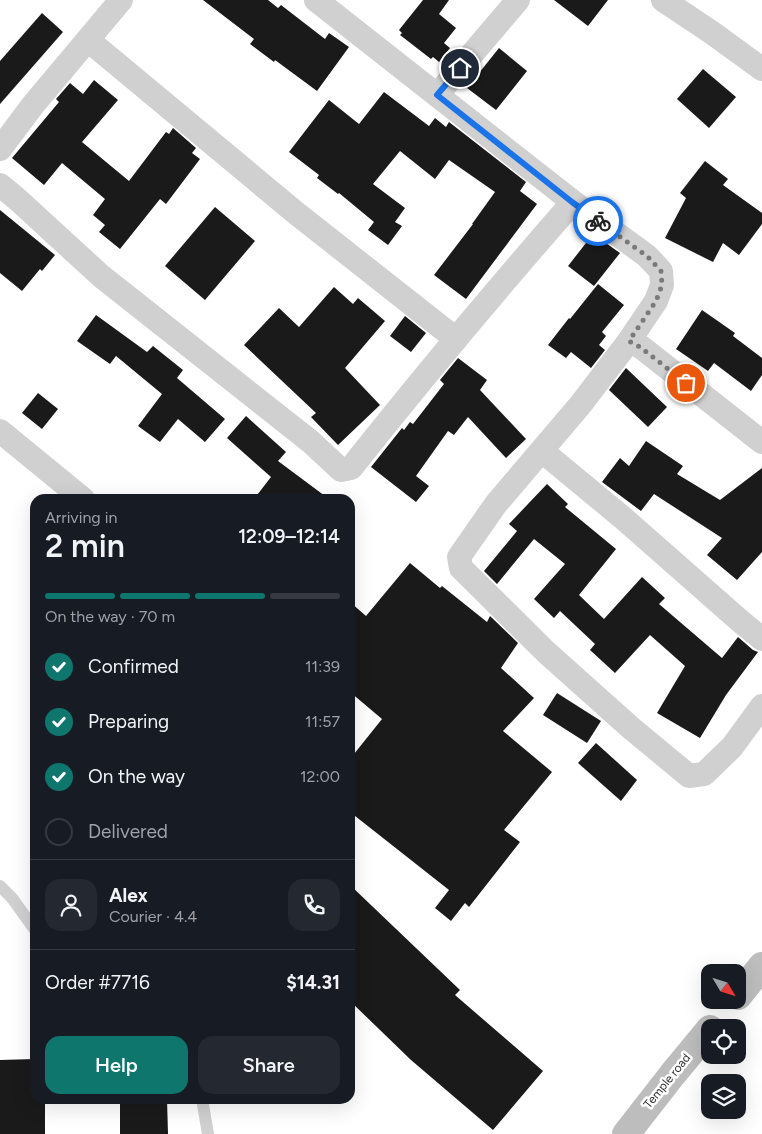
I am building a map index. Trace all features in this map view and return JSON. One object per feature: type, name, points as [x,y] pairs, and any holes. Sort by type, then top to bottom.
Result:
[{"type":"street","points":[[0,149],[33,105],[121,0]]},
{"type":"street","points":[[316,0],[572,202],[647,256],[661,271],[662,285],[656,301],[629,341],[581,404],[496,504],[459,557],[461,568],[546,652],[631,728],[689,776],[704,774],[732,747],[762,706]]},
{"type":"street","points":[[437,95],[518,0]]},
{"type":"street","points":[[663,0],[762,69]]},
{"type":"street","points":[[88,40],[296,213],[456,339]]},
{"type":"street","points":[[0,185],[101,276],[311,442],[341,470],[351,468],[456,339],[572,202]]},
{"type":"street","points":[[629,341],[640,347],[762,442]]},
{"type":"street","points":[[0,431],[77,494]]},
{"type":"street","points":[[542,451],[623,518],[762,639]]},
{"type":"street","points":[[746,986],[762,966]]},
{"type":"street","name":"Temple road","points":[[718,1019],[726,1009]]},
{"type":"street","name":"Temple road","points":[[626,1134],[701,1039]]},
{"type":"lane","points":[[0,886],[12,898],[30,923]]},
{"type":"lane","points":[[203,1104],[208,1134]]},
{"type":"building","points":[[203,0],[268,0],[278,8],[281,5],[325,39],[329,33],[349,47],[317,91],[250,44],[254,39]]},
{"type":"building","points":[[423,0],[449,0],[439,14],[456,28],[444,43],[450,48],[439,62],[433,57],[431,59],[400,35],[402,33],[399,30]]},
{"type":"building","points":[[554,0],[608,0],[588,26]]},
{"type":"building","points":[[42,13],[63,32],[0,104],[0,61]]},
{"type":"building","points":[[499,48],[527,71],[496,110],[467,88]]},
{"type":"building","points":[[703,69],[736,97],[709,128],[677,99]]},
{"type":"building","points":[[94,80],[118,100],[82,142],[129,181],[166,132],[169,134],[173,128],[196,148],[192,153],[200,159],[166,204],[160,199],[120,249],[99,232],[105,225],[93,215],[105,199],[62,163],[44,185],[12,158],[59,102],[56,99],[70,83],[83,94]]},
{"type":"building","points":[[384,92],[429,126],[435,118],[446,127],[449,122],[526,182],[520,191],[537,204],[466,299],[434,275],[495,192],[449,160],[435,179],[400,151],[373,184],[405,208],[395,222],[402,226],[388,245],[368,230],[374,222],[339,193],[317,178],[319,175],[289,152],[329,100],[359,124]]},
{"type":"building","points":[[705,161],[728,179],[723,185],[762,213],[762,224],[739,255],[723,243],[713,262],[665,238],[686,198],[680,193]]},
{"type":"building","points":[[215,207],[255,241],[205,300],[165,266]]},
{"type":"building","points":[[0,210],[55,255],[42,271],[40,269],[22,291],[0,273]]},
{"type":"building","points":[[593,234],[620,253],[594,286],[568,266]]},
{"type":"building","points":[[598,284],[624,305],[602,332],[606,336],[599,345],[605,350],[591,368],[571,352],[566,358],[548,345]]},
{"type":"building","points":[[334,287],[353,304],[358,298],[385,321],[345,368],[380,405],[338,445],[311,417],[316,413],[244,345],[279,308],[299,327]]},
{"type":"building","points":[[702,310],[735,333],[733,336],[762,358],[762,375],[751,391],[714,363],[708,371],[676,349]]},
{"type":"building","points":[[96,315],[147,352],[153,346],[183,370],[177,378],[225,419],[205,442],[178,419],[160,442],[138,426],[162,394],[116,356],[110,364],[77,341]]},
{"type":"building","points":[[405,316],[426,333],[411,352],[390,336]]},
{"type":"building","points":[[458,358],[487,380],[480,390],[526,439],[506,458],[468,417],[454,435],[448,431],[416,476],[429,486],[416,502],[371,467],[402,428],[404,430],[410,422],[413,424],[444,384],[440,380]]},
{"type":"building","points":[[626,368],[667,407],[648,427],[609,390]]},
{"type":"building","points":[[38,393],[58,409],[42,429],[22,413]]},
{"type":"building","points":[[246,416],[286,452],[278,461],[322,494],[258,494],[271,477],[227,438]]},
{"type":"building","points":[[646,441],[683,466],[677,474],[720,500],[762,468],[762,552],[737,580],[707,555],[722,538],[654,494],[641,511],[602,482],[620,458],[629,466]]},
{"type":"building","points":[[547,484],[568,504],[565,507],[616,549],[579,595],[604,619],[642,577],[665,598],[659,604],[722,658],[738,637],[758,652],[726,695],[700,738],[657,713],[685,666],[650,635],[615,673],[590,650],[595,644],[560,611],[554,618],[534,599],[565,564],[534,539],[497,584],[484,571],[517,531],[509,524]]},
{"type":"building","points":[[410,563],[440,588],[442,586],[487,622],[490,616],[518,643],[501,668],[534,698],[503,731],[552,772],[504,830],[520,842],[469,907],[465,903],[451,921],[435,908],[449,890],[355,816],[355,753],[382,719],[355,696],[355,606],[366,616]]},
{"type":"building","points":[[557,693],[601,721],[587,743],[543,715]]},
{"type":"building","points":[[596,743],[637,780],[621,801],[578,763]]},
{"type":"building","points":[[355,890],[460,990],[455,995],[543,1071],[493,1130],[411,1060],[355,1006]]},
{"type":"building","points":[[30,1059],[30,1104],[45,1104],[45,1134],[0,1134],[0,1060]]},
{"type":"building","points":[[120,1104],[167,1104],[168,1134],[120,1134]]},
{"type":"way so far","points":[[598,221],[647,256],[661,271],[662,285],[656,301],[629,341],[640,347],[686,383]]},
{"type":"route","points":[[460,68],[437,95],[598,221]]}]
